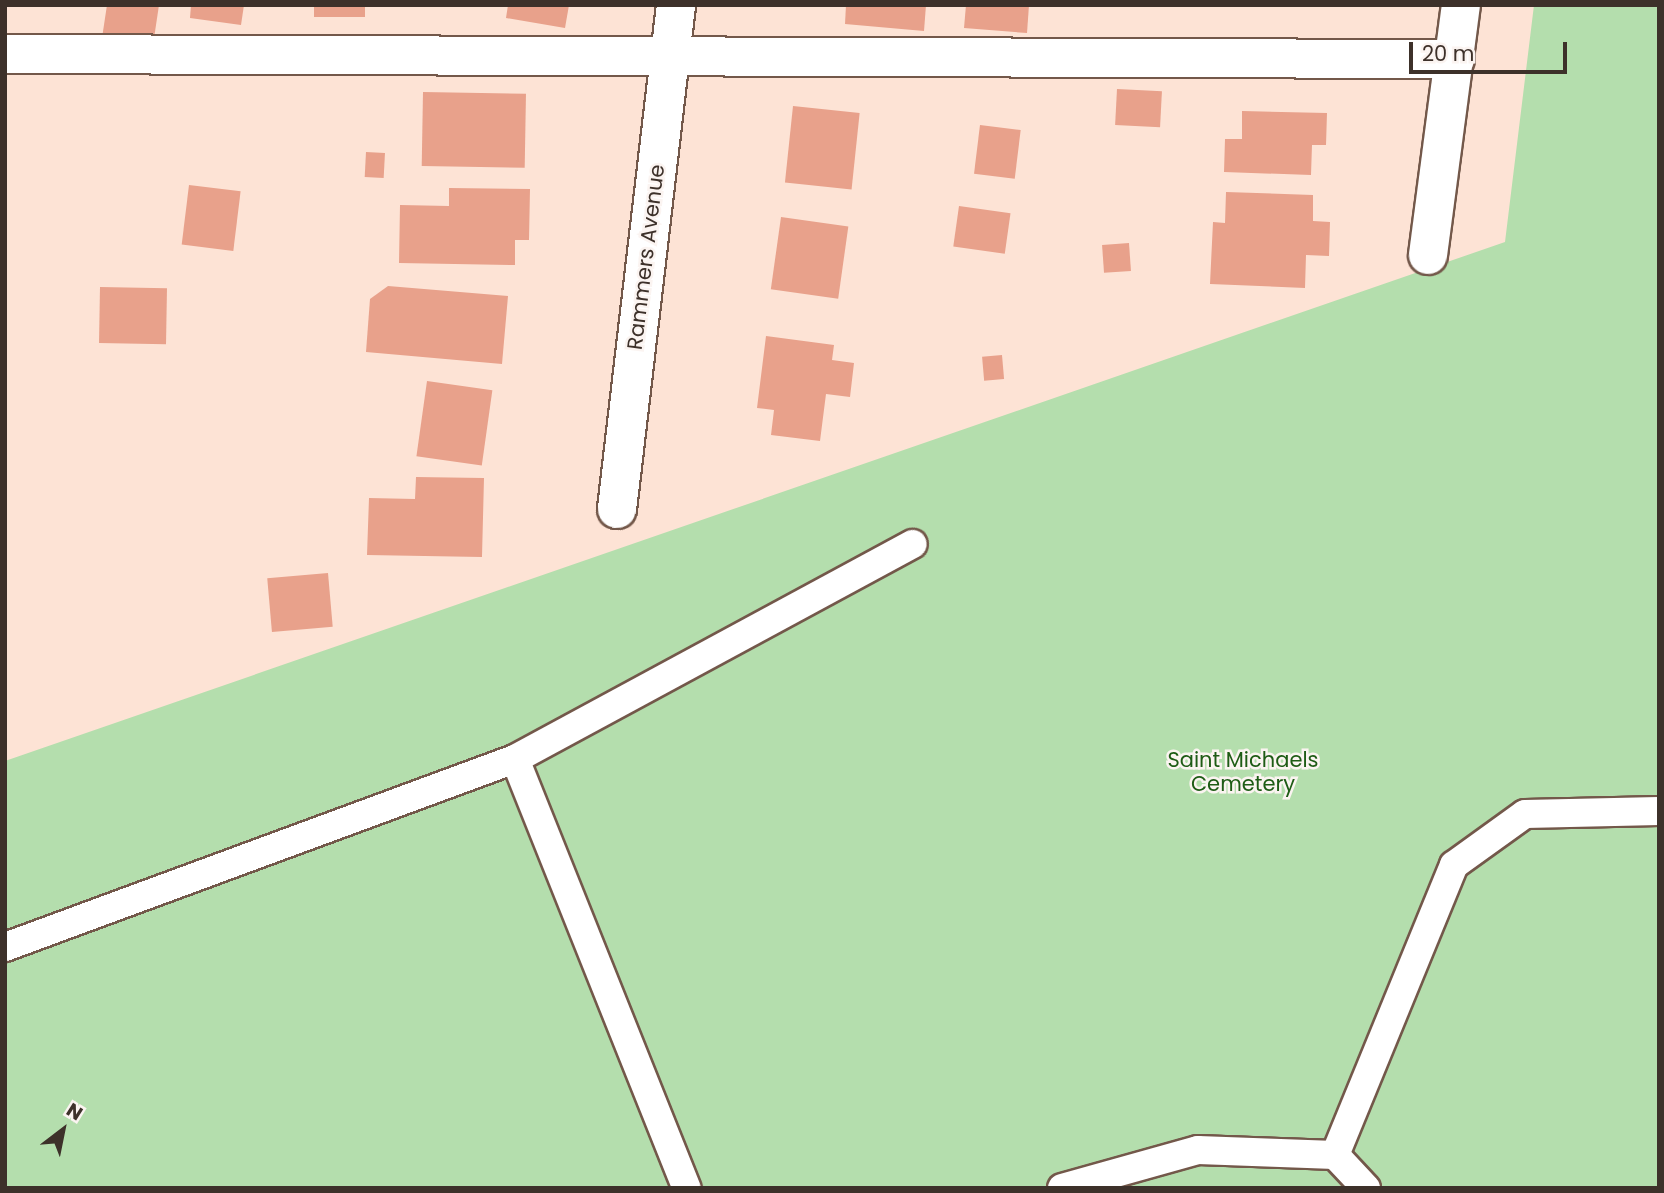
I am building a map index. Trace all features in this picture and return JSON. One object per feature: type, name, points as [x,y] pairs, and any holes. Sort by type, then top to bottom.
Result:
[{"type":"street","name":"Rammers Avenue","points":[[617,509],[676,5]]},
{"type":"street","points":[[1428,255],[1461,5]]},
{"type":"street","points":[[5,54],[1455,59]]},
{"type":"lane","points":[[5,947],[515,759],[913,544]]},
{"type":"lane","points":[[515,759],[687,1188]]},
{"type":"lane","points":[[1335,1155],[1454,865],[1525,814],[1659,811]]},
{"type":"lane","points":[[1062,1188],[1198,1150],[1335,1155],[1366,1188]]},
{"type":"green space","name":"Saint Michaels Cemetery","points":[[1534,5],[1659,5],[1659,1188],[5,1188],[5,761],[1505,242]]},
{"type":"building","points":[[107,5],[159,5],[153,45],[102,38]]},
{"type":"building","points":[[191,5],[244,5],[241,25],[190,18]]},
{"type":"building","points":[[314,5],[365,5],[365,17],[314,17]]},
{"type":"building","points":[[508,5],[569,5],[565,28],[506,18]]},
{"type":"building","points":[[846,5],[926,5],[924,31],[845,24]]},
{"type":"building","points":[[966,5],[1029,5],[1027,33],[964,28]]},
{"type":"building","points":[[1117,89],[1162,91],[1160,127],[1115,125]]},
{"type":"building","points":[[423,92],[526,94],[525,168],[422,166]]},
{"type":"building","points":[[793,106],[860,113],[852,190],[785,183]]},
{"type":"building","points":[[1242,111],[1327,113],[1326,145],[1312,145],[1311,175],[1224,172],[1225,139],[1242,139]]},
{"type":"building","points":[[980,125],[1021,130],[1015,179],[974,174]]},
{"type":"building","points":[[366,152],[385,153],[384,178],[365,177]]},
{"type":"building","points":[[189,185],[241,191],[233,251],[182,245]]},
{"type":"building","points":[[449,188],[530,189],[529,240],[515,240],[515,265],[399,263],[400,205],[449,206]]},
{"type":"building","points":[[1226,192],[1313,195],[1313,221],[1330,222],[1329,256],[1306,255],[1305,288],[1210,284],[1213,222],[1225,223]]},
{"type":"building","points":[[959,206],[1010,213],[1005,254],[953,247]]},
{"type":"building","points":[[781,217],[848,226],[838,299],[771,289]]},
{"type":"building","points":[[1129,243],[1131,271],[1104,273],[1102,245]]},
{"type":"building","points":[[388,286],[508,296],[502,364],[366,352],[370,299]]},
{"type":"building","points":[[100,287],[167,288],[166,344],[99,343]]},
{"type":"building","points":[[766,336],[834,345],[832,360],[854,363],[850,397],[826,394],[820,441],[771,435],[774,410],[757,408]]},
{"type":"building","points":[[1002,355],[1004,379],[984,381],[982,357]]},
{"type":"building","points":[[427,381],[492,390],[482,465],[416,456]]},
{"type":"building","points":[[416,477],[484,478],[482,557],[367,555],[369,498],[415,499]]},
{"type":"building","points":[[328,573],[333,627],[272,632],[267,578]]}]
